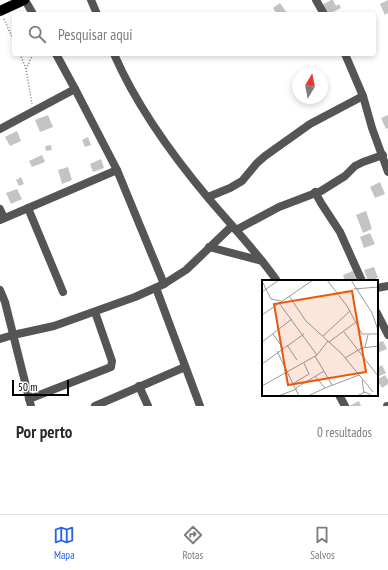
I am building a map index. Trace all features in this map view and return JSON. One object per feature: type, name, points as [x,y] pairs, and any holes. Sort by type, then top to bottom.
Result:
[{"type":"main road","points":[[0,11],[25,0]]},
{"type":"street","points":[[25,0],[32,12]]},
{"type":"street","points":[[90,0],[96,12]]},
{"type":"street","points":[[316,0],[323,12]]},
{"type":"street","points":[[57,56],[117,170],[164,284]]},
{"type":"street","points":[[115,56],[140,106],[167,146],[276,280]]},
{"type":"street","points":[[346,56],[363,96],[372,128],[388,172]]},
{"type":"street","points":[[0,129],[75,89]]},
{"type":"street","points":[[208,197],[242,182],[265,156],[310,124],[363,96]]},
{"type":"street","points":[[0,339],[54,326],[156,288],[186,270],[209,247],[234,228],[279,207],[328,187],[345,176],[355,166],[382,155]]},
{"type":"street","points":[[0,209],[2,219],[117,170]]},
{"type":"street","points":[[315,192],[340,232],[362,280]]},
{"type":"street","points":[[28,208],[63,292]]},
{"type":"street","points":[[209,247],[262,261]]},
{"type":"street","points":[[378,288],[388,286]]},
{"type":"street","points":[[156,288],[200,406]]},
{"type":"street","points":[[0,290],[5,302],[30,402],[111,367],[112,361],[94,312]]},
{"type":"street","points":[[378,315],[388,335]]},
{"type":"street","points":[[95,406],[186,367]]},
{"type":"street","points":[[139,386],[148,406]]},
{"type":"street","points":[[340,396],[345,406]]},
{"type":"path","points":[[0,11],[12,37]]},
{"type":"path","points":[[21,56],[26,69],[33,112]]},
{"type":"path","points":[[26,69],[32,56]]},
{"type":"building","points":[[333,0],[336,6],[339,4],[341,8],[333,12],[326,12],[322,5]]},
{"type":"building","points":[[388,0],[388,13],[385,15],[380,4]]},
{"type":"building","points":[[280,3],[286,12],[276,12],[273,8]]},
{"type":"building","points":[[48,115],[53,127],[40,132],[35,120]]},
{"type":"building","points":[[388,115],[388,128],[386,129],[381,118]]},
{"type":"building","points":[[17,131],[21,141],[10,146],[5,137]]},
{"type":"building","points":[[88,137],[91,145],[85,147],[82,140]]},
{"type":"building","points":[[51,145],[52,150],[46,151],[45,146]]},
{"type":"building","points":[[42,155],[45,162],[32,167],[29,161]]},
{"type":"building","points":[[101,159],[104,168],[93,172],[90,164]]},
{"type":"building","points":[[68,167],[72,180],[62,184],[58,170]]},
{"type":"building","points":[[21,177],[24,184],[19,186],[16,180]]},
{"type":"building","points":[[380,182],[385,194],[375,198],[370,187]]},
{"type":"building","points":[[17,189],[22,199],[11,204],[6,193]]},
{"type":"building","points":[[366,211],[372,229],[363,233],[356,215]]},
{"type":"building","points":[[370,233],[375,244],[364,248],[360,237]]},
{"type":"building","points":[[374,267],[378,278],[368,280],[364,270]]},
{"type":"building","points":[[353,271],[357,280],[345,280],[343,275]]},
{"type":"building","points":[[383,341],[387,349],[378,353],[378,343]]},
{"type":"building","points":[[382,365],[386,373],[378,377],[378,367]]},
{"type":"building","points":[[385,375],[388,380],[388,384],[382,388],[378,379]]},
{"type":"building","points":[[359,401],[361,406],[349,406]]}]
